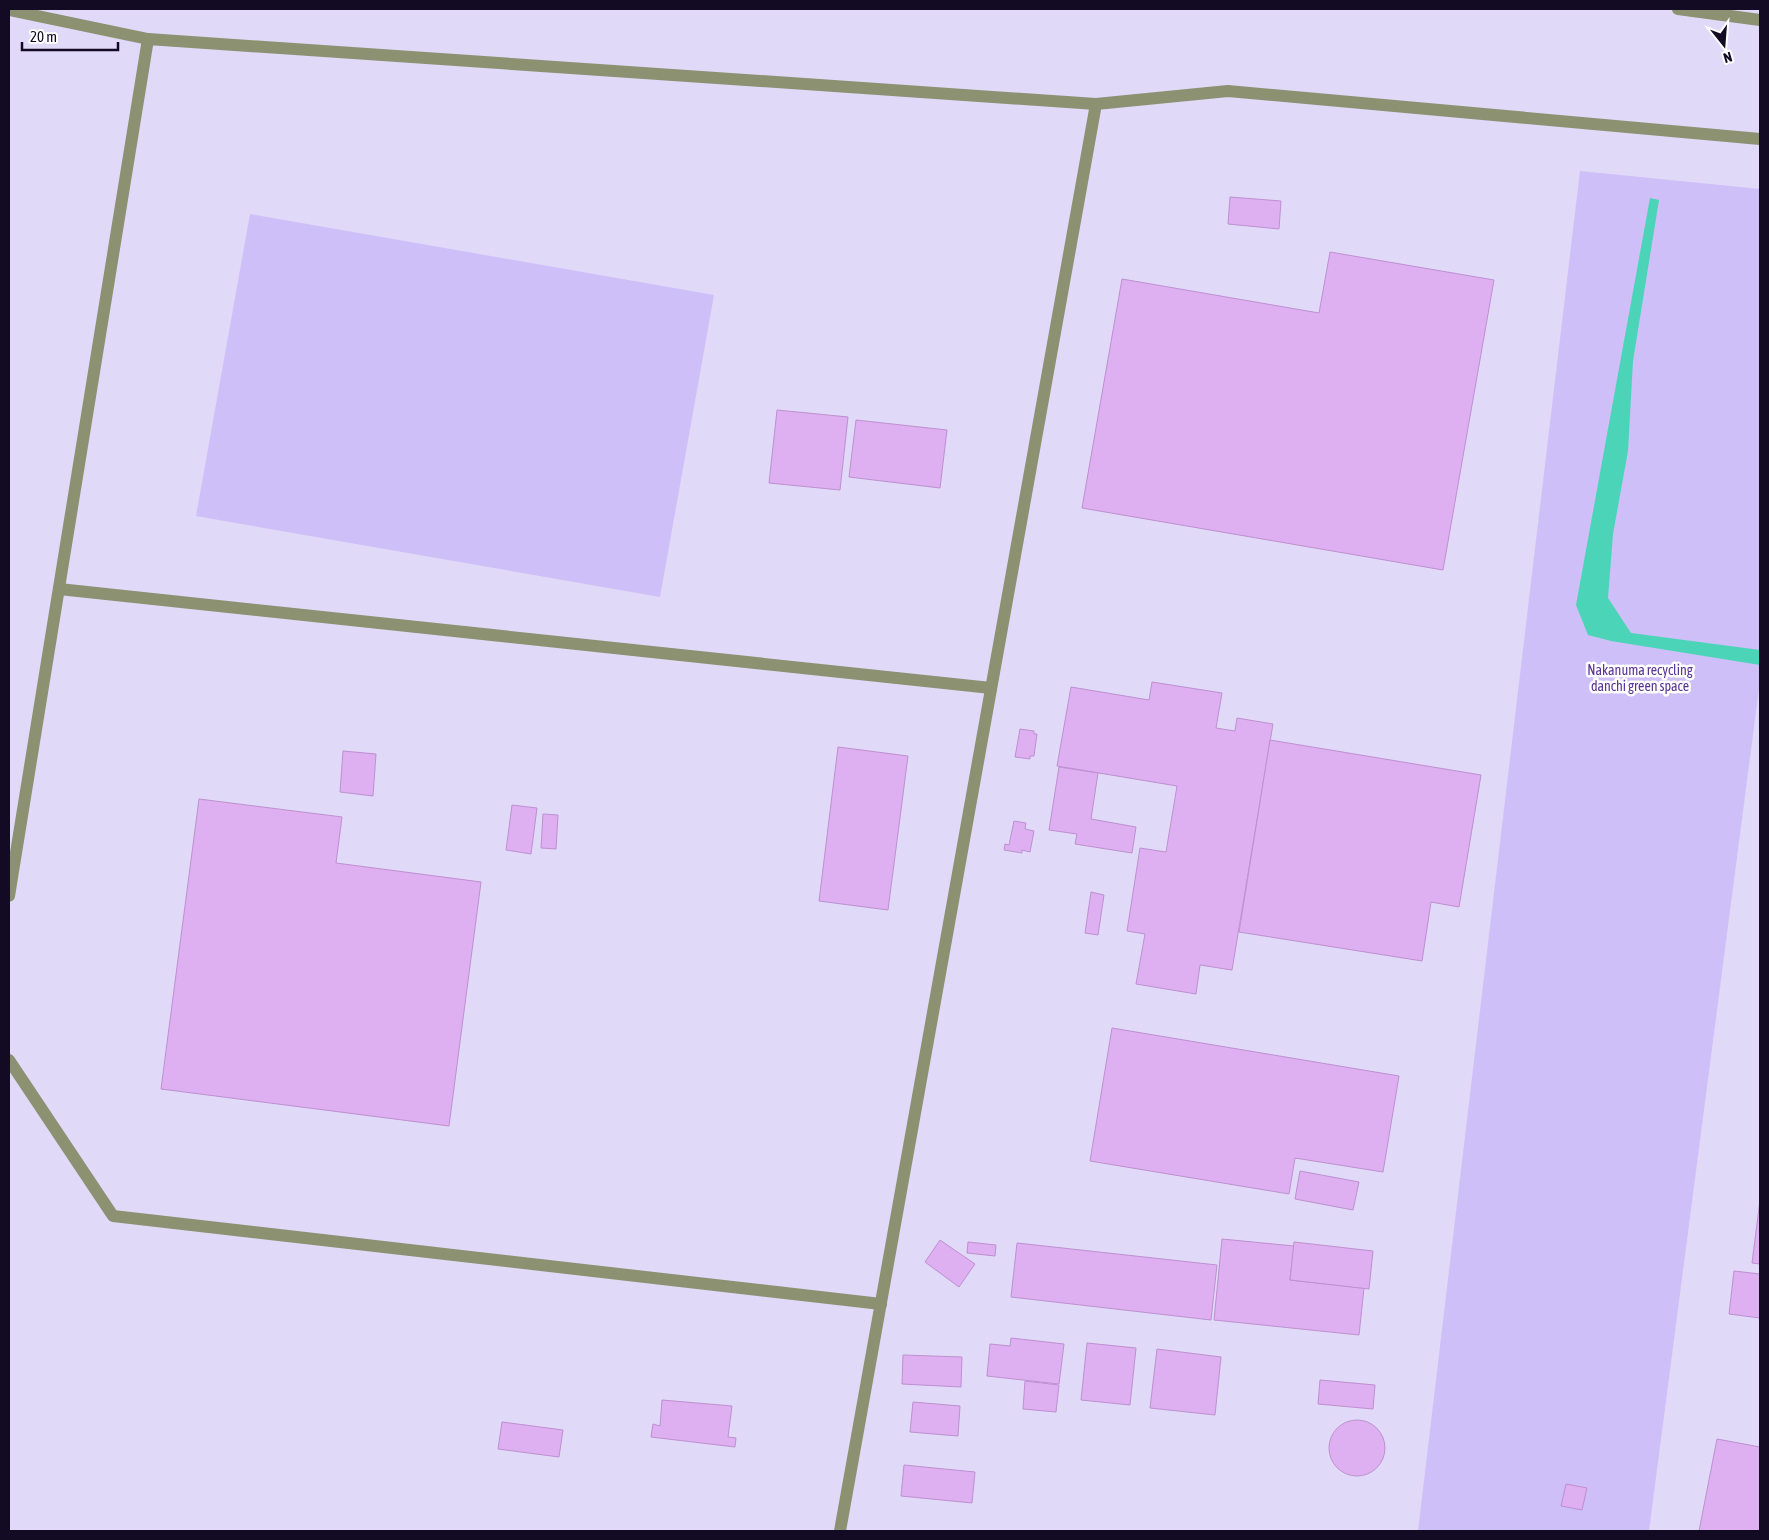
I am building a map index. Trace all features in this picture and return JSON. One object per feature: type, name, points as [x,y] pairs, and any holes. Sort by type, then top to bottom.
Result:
[{"type":"street","points":[[1678,9],[1760,20]]},
{"type":"street","points":[[9,10],[148,38],[1096,104],[1228,91],[1760,139]]},
{"type":"street","points":[[9,896],[148,38]]},
{"type":"street","points":[[840,1531],[1096,104]]},
{"type":"street","points":[[58,589],[991,688]]},
{"type":"street","points":[[9,1060],[113,1216],[880,1304]]},
{"type":"green space","name":"Nakanuma recycling danchi green space","points":[[1580,171],[1760,189],[1760,681],[1649,1531],[1418,1531]]},
{"type":"green space","points":[[250,214],[714,295],[660,597],[196,516]]},
{"type":"shaded area","points":[[1650,198],[1659,200],[1633,361],[1628,451],[1613,534],[1608,598],[1631,633],[1760,650],[1760,665],[1611,641],[1588,635],[1576,605]]},
{"type":"building","points":[[1230,197],[1281,201],[1279,229],[1228,224]]},
{"type":"building","points":[[1330,252],[1494,280],[1443,570],[1082,508],[1122,279],[1319,313]]},
{"type":"building","points":[[777,410],[848,417],[840,490],[769,483]]},
{"type":"building","points":[[856,420],[947,430],[940,488],[849,477]]},
{"type":"building","points":[[1152,682],[1222,693],[1216,728],[1235,731],[1237,718],[1273,724],[1232,970],[1200,965],[1196,994],[1136,984],[1145,934],[1127,931],[1140,848],[1166,852],[1177,786],[1057,766],[1071,687],[1149,700]]},
{"type":"building","points":[[1020,729],[1034,731],[1034,734],[1037,734],[1034,756],[1030,756],[1030,759],[1015,757]]},
{"type":"building","points":[[1270,740],[1481,775],[1459,907],[1431,902],[1422,961],[1239,932]]},
{"type":"building","points":[[838,747],[908,756],[888,910],[819,901]]},
{"type":"building","points":[[343,751],[376,754],[373,796],[340,792]]},
{"type":"building","points":[[1059,767],[1098,773],[1091,819],[1136,827],[1132,853],[1075,844],[1077,834],[1049,830]]},
{"type":"building","points":[[199,799],[342,817],[336,863],[481,882],[449,1126],[161,1089]]},
{"type":"building","points":[[512,805],[537,808],[531,854],[506,850]]},
{"type":"building","points":[[543,814],[558,815],[556,849],[541,848]]},
{"type":"building","points":[[1014,821],[1026,823],[1025,829],[1034,831],[1030,852],[1022,850],[1022,853],[1004,850],[1005,844],[1009,845]]},
{"type":"building","points":[[1091,892],[1104,895],[1098,935],[1085,933]]},
{"type":"building","points":[[1112,1028],[1399,1076],[1383,1172],[1295,1158],[1289,1194],[1090,1161]]},
{"type":"building","points":[[1300,1171],[1359,1182],[1353,1210],[1295,1199]]},
{"type":"building","points":[[1760,1200],[1760,1264],[1752,1263]]},
{"type":"building","points":[[1222,1239],[1294,1246],[1290,1280],[1364,1288],[1359,1335],[1214,1320]]},
{"type":"building","points":[[940,1240],[975,1264],[959,1287],[925,1262]]},
{"type":"building","points":[[968,1242],[996,1245],[995,1256],[967,1253]]},
{"type":"building","points":[[1294,1242],[1373,1251],[1369,1289],[1290,1280]]},
{"type":"building","points":[[1017,1243],[1217,1265],[1211,1320],[1011,1297]]},
{"type":"building","points":[[1734,1271],[1760,1274],[1760,1318],[1729,1314]]},
{"type":"building","points":[[1011,1338],[1064,1344],[1059,1384],[987,1376],[990,1344],[1010,1346]]},
{"type":"building","points":[[1087,1343],[1136,1348],[1130,1405],[1081,1400]]},
{"type":"building","points":[[1157,1349],[1221,1357],[1215,1415],[1150,1408]]},
{"type":"building","points":[[903,1355],[962,1357],[961,1387],[902,1384]]},
{"type":"building","points":[[1320,1380],[1375,1385],[1373,1409],[1318,1404]]},
{"type":"building","points":[[1025,1381],[1059,1385],[1056,1412],[1023,1409]]},
{"type":"building","points":[[662,1400],[732,1406],[728,1437],[736,1438],[735,1447],[651,1437],[653,1424],[660,1426]]},
{"type":"building","points":[[913,1402],[960,1406],[958,1436],[910,1432]]},
{"type":"building","points":[[1351,1420],[1363,1420],[1377,1428],[1385,1442],[1383,1459],[1377,1468],[1363,1476],[1351,1476],[1341,1471],[1334,1464],[1329,1454],[1329,1442],[1334,1432],[1341,1425]]},
{"type":"building","points":[[502,1422],[563,1430],[559,1457],[498,1449]]},
{"type":"building","points":[[1717,1439],[1760,1447],[1760,1531],[1699,1531]]},
{"type":"building","points":[[904,1465],[975,1472],[972,1503],[901,1496]]},
{"type":"building","points":[[1566,1484],[1587,1488],[1582,1510],[1561,1506]]}]
